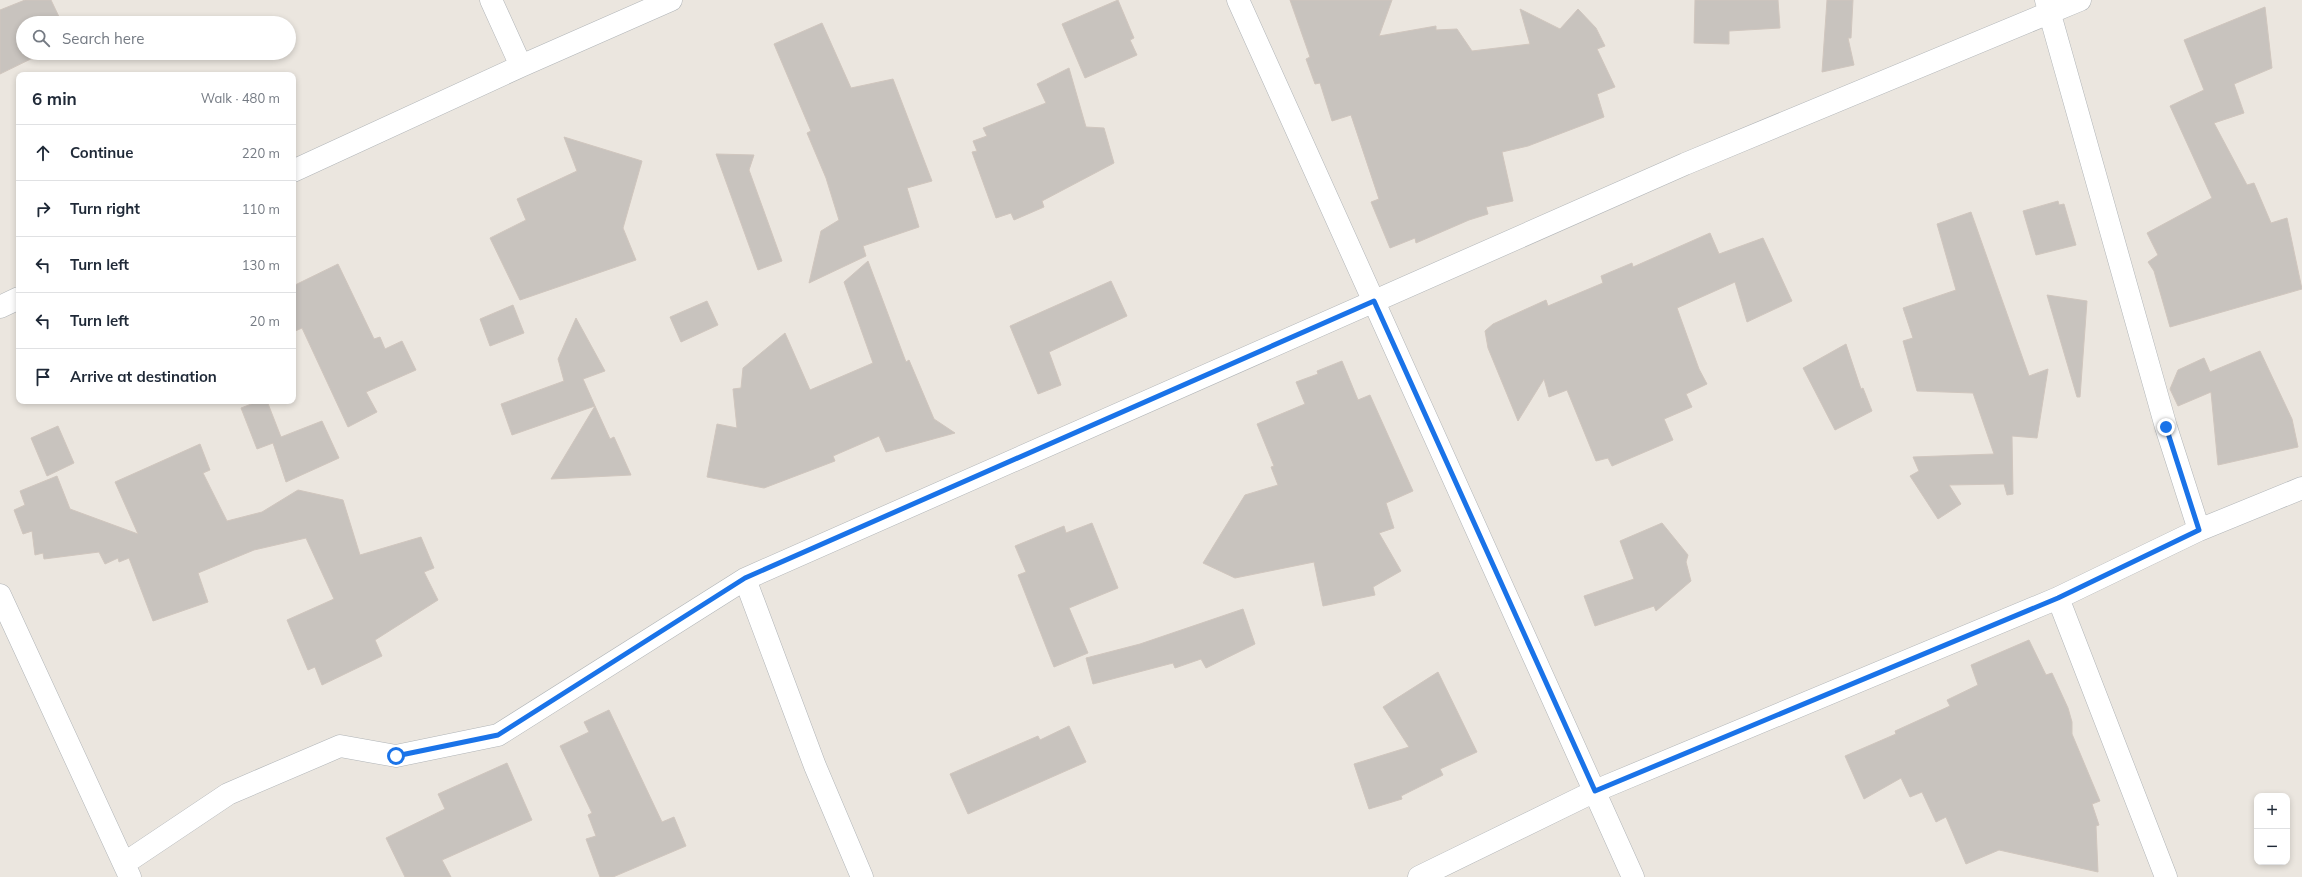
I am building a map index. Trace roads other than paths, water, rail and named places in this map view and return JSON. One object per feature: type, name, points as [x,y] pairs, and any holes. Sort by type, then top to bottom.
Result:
[{"type":"street","points":[[491,0],[521,66]]},
{"type":"street","points":[[296,170],[521,66],[671,0]]},
{"type":"street","points":[[1238,0],[1633,877]]},
{"type":"street","points":[[0,595],[128,870],[228,794],[340,746],[396,756],[498,735],[745,578],[1685,164],[2048,6],[2080,0]]},
{"type":"street","points":[[2048,6],[2166,427],[2199,530]]},
{"type":"street","points":[[0,307],[16,299]]},
{"type":"street","points":[[1418,877],[1595,791],[2058,598],[2199,530],[2302,488]]},
{"type":"street","points":[[745,578],[815,766],[862,877]]},
{"type":"street","points":[[2058,598],[2166,877]]}]
